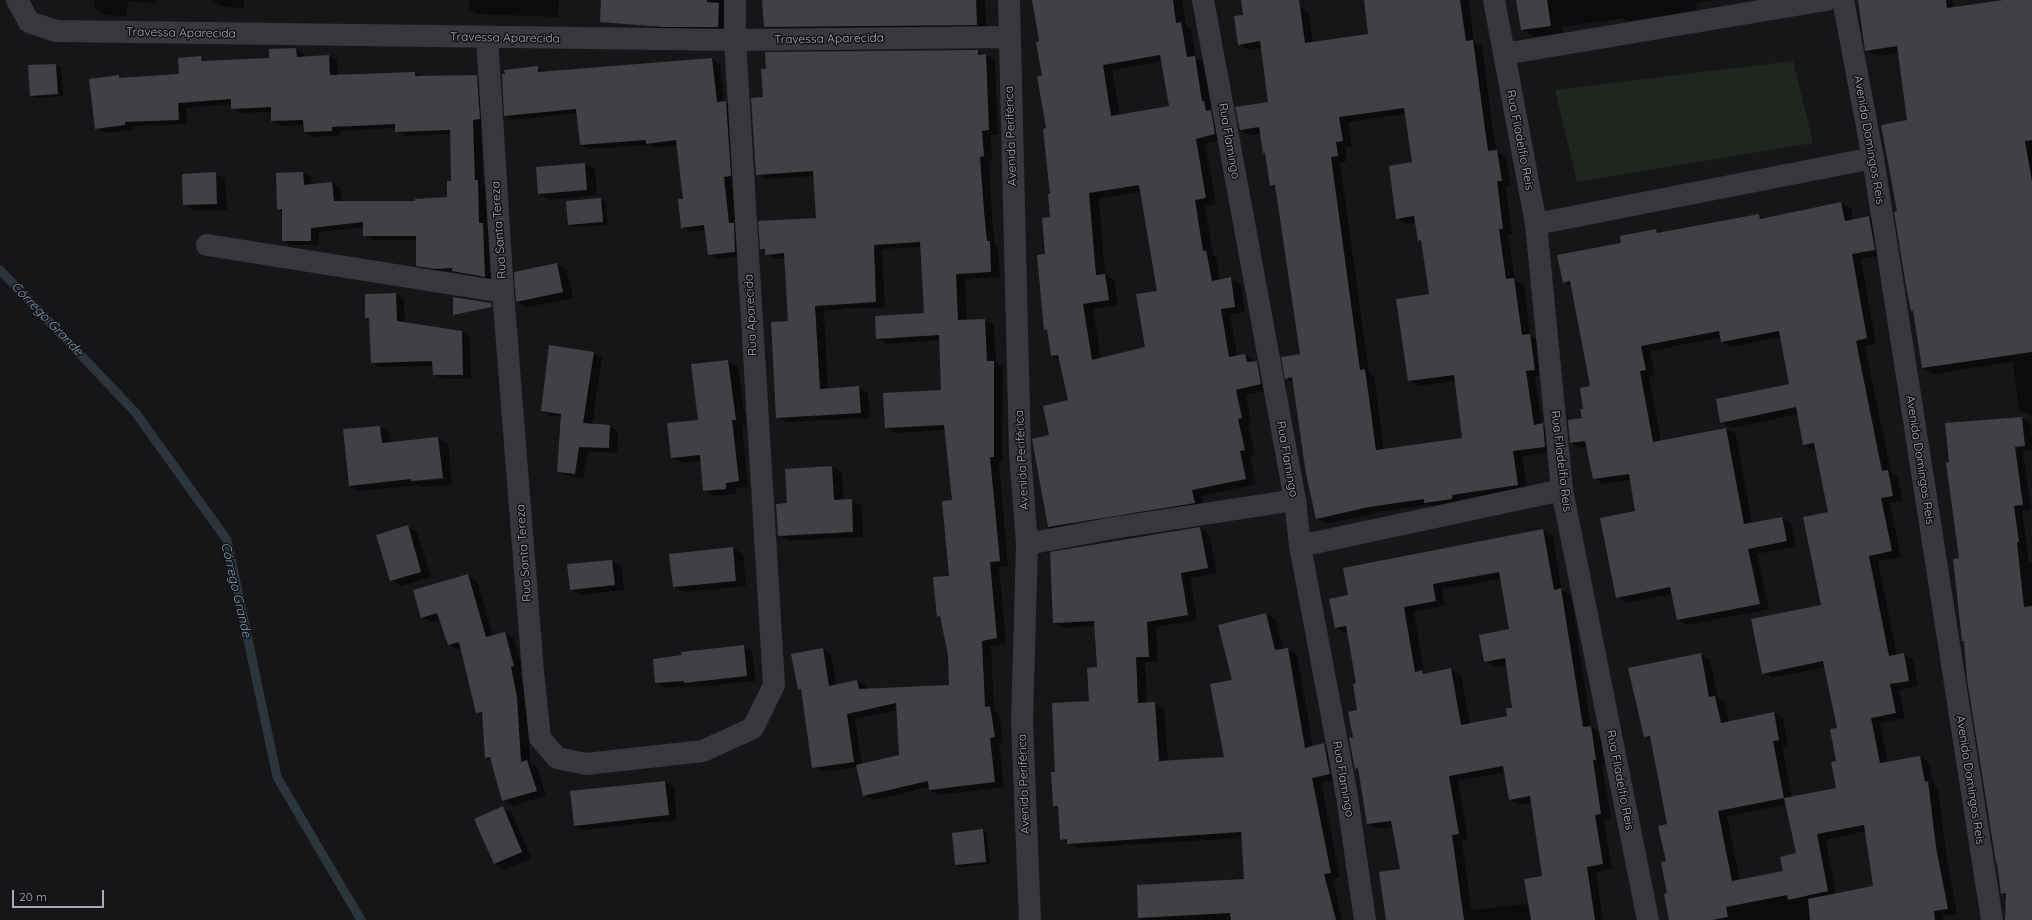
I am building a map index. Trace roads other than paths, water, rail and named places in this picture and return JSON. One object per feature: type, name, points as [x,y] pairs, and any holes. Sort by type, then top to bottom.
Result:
[{"type":"street","name":"Travessa Aparecida","points":[[17,0],[28,22],[56,31],[487,38],[735,40],[1009,37]]},
{"type":"street","name":"Rua Aparecida","points":[[735,0],[735,40],[770,631]]},
{"type":"street","name":"Avenida Periférica","points":[[1009,0],[1020,454],[1027,544],[1022,721],[1030,920]]},
{"type":"street","name":"Rua Flamingo","points":[[1203,0],[1295,500],[1300,546],[1347,796],[1365,920]]},
{"type":"street","name":"Rua Filadelfio Reis","points":[[1494,0],[1536,224],[1562,490],[1648,920]]},
{"type":"street","points":[[1504,54],[1826,0]]},
{"type":"street","name":"Avenida Domingos Reis","points":[[1843,0],[1873,158],[1992,920]]},
{"type":"street","name":"Rua Santa Tereza","points":[[487,38],[503,292],[532,672],[540,738],[557,758],[586,764],[703,751],[754,728],[774,686],[770,631]]},
{"type":"street","points":[[1536,224],[1873,158]]},
{"type":"street","points":[[207,246],[503,292]]},
{"type":"street","points":[[1300,546],[1562,490]]},
{"type":"street","points":[[1027,544],[1113,528],[1295,500]]},
{"type":"waterway","name":"Córrego Grande","points":[[0,270],[135,412],[227,540],[277,777],[361,920]]}]
